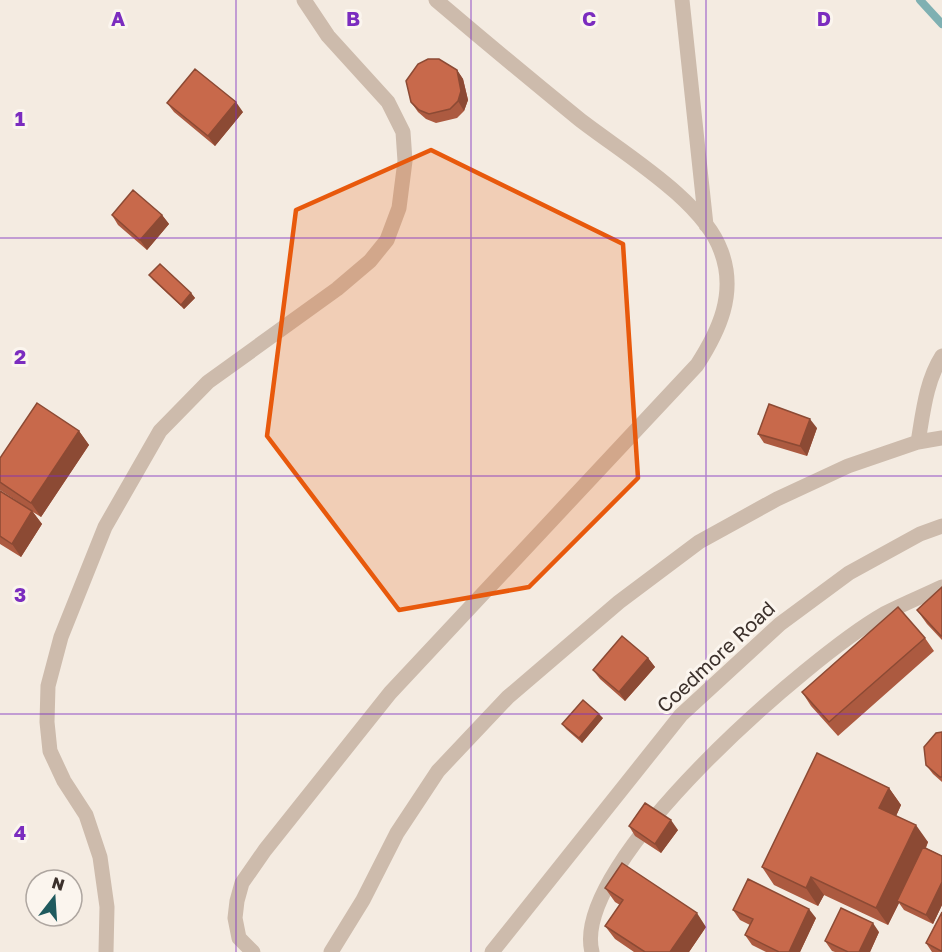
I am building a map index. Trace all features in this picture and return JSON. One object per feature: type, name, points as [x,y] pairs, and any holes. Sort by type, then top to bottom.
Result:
[{"type":"street","points":[[106,952],[107,907],[100,857],[87,815],[64,781],[50,751],[47,722],[48,686],[61,637],[105,527],[160,431],[208,382],[319,302],[370,261],[387,240],[399,208],[405,161],[403,132],[388,102],[328,36],[304,0]]},
{"type":"street","points":[[252,952],[239,938],[235,918],[237,902],[243,883],[265,850],[390,693],[697,365],[714,339],[725,311],[728,284],[721,250],[706,225],[684,201],[555,99],[436,0]]},
{"type":"street","points":[[682,0],[706,225]]},
{"type":"street","points":[[918,442],[926,398],[935,367],[942,356]]},
{"type":"street","points":[[331,952],[363,900],[397,833],[438,771],[508,697],[619,602],[699,542],[777,499],[848,466],[918,442],[942,438]]},
{"type":"street","name":"Coedmore Road","points":[[492,952],[681,715],[780,624],[849,573],[920,534],[942,526]]},
{"type":"street","points":[[592,952],[589,942],[597,910],[615,871],[665,803],[742,725],[815,663],[883,615],[942,587]]},
{"type":"highlighted area","points":[[431,150],[623,244],[638,478],[529,587],[399,610],[267,436],[296,210]]},
{"type":"building","points":[[428,59],[439,59],[457,70],[461,91],[458,101],[450,109],[429,114],[419,110],[411,102],[406,81],[418,64]]},
{"type":"building","points":[[195,69],[236,102],[208,136],[167,103]]},
{"type":"building","points":[[133,190],[162,215],[140,240],[112,215]]},
{"type":"building","points":[[160,264],[191,293],[181,305],[149,275]]},
{"type":"building","points":[[37,403],[79,431],[31,503],[0,482],[0,458]]},
{"type":"building","points":[[769,404],[810,419],[800,446],[758,434]]},
{"type":"building","points":[[0,491],[32,511],[12,544],[0,536]]},
{"type":"building","points":[[942,587],[942,636],[941,636],[917,610]]},
{"type":"building","points":[[898,607],[925,638],[829,722],[802,692]]},
{"type":"building","points":[[622,636],[648,658],[619,692],[593,670]]},
{"type":"building","points":[[583,700],[599,714],[579,738],[562,724]]},
{"type":"building","points":[[942,732],[942,777],[940,777],[926,765],[924,747],[936,733]]},
{"type":"building","points":[[817,753],[889,788],[879,808],[916,825],[876,908],[811,877],[806,888],[762,867]]},
{"type":"building","points":[[645,803],[671,820],[655,844],[629,826]]},
{"type":"building","points":[[923,847],[942,856],[942,882],[926,915],[897,901]]},
{"type":"building","points":[[622,863],[697,913],[670,952],[645,952],[605,926],[623,900],[605,888]]},
{"type":"building","points":[[748,879],[809,909],[789,952],[779,952],[745,935],[753,919],[733,910]]},
{"type":"building","points":[[841,908],[873,923],[859,952],[848,952],[825,941]]},
{"type":"building","points":[[942,912],[942,950],[941,951],[926,943]]},
{"type":"waterway","points":[[920,0],[942,24]]}]
